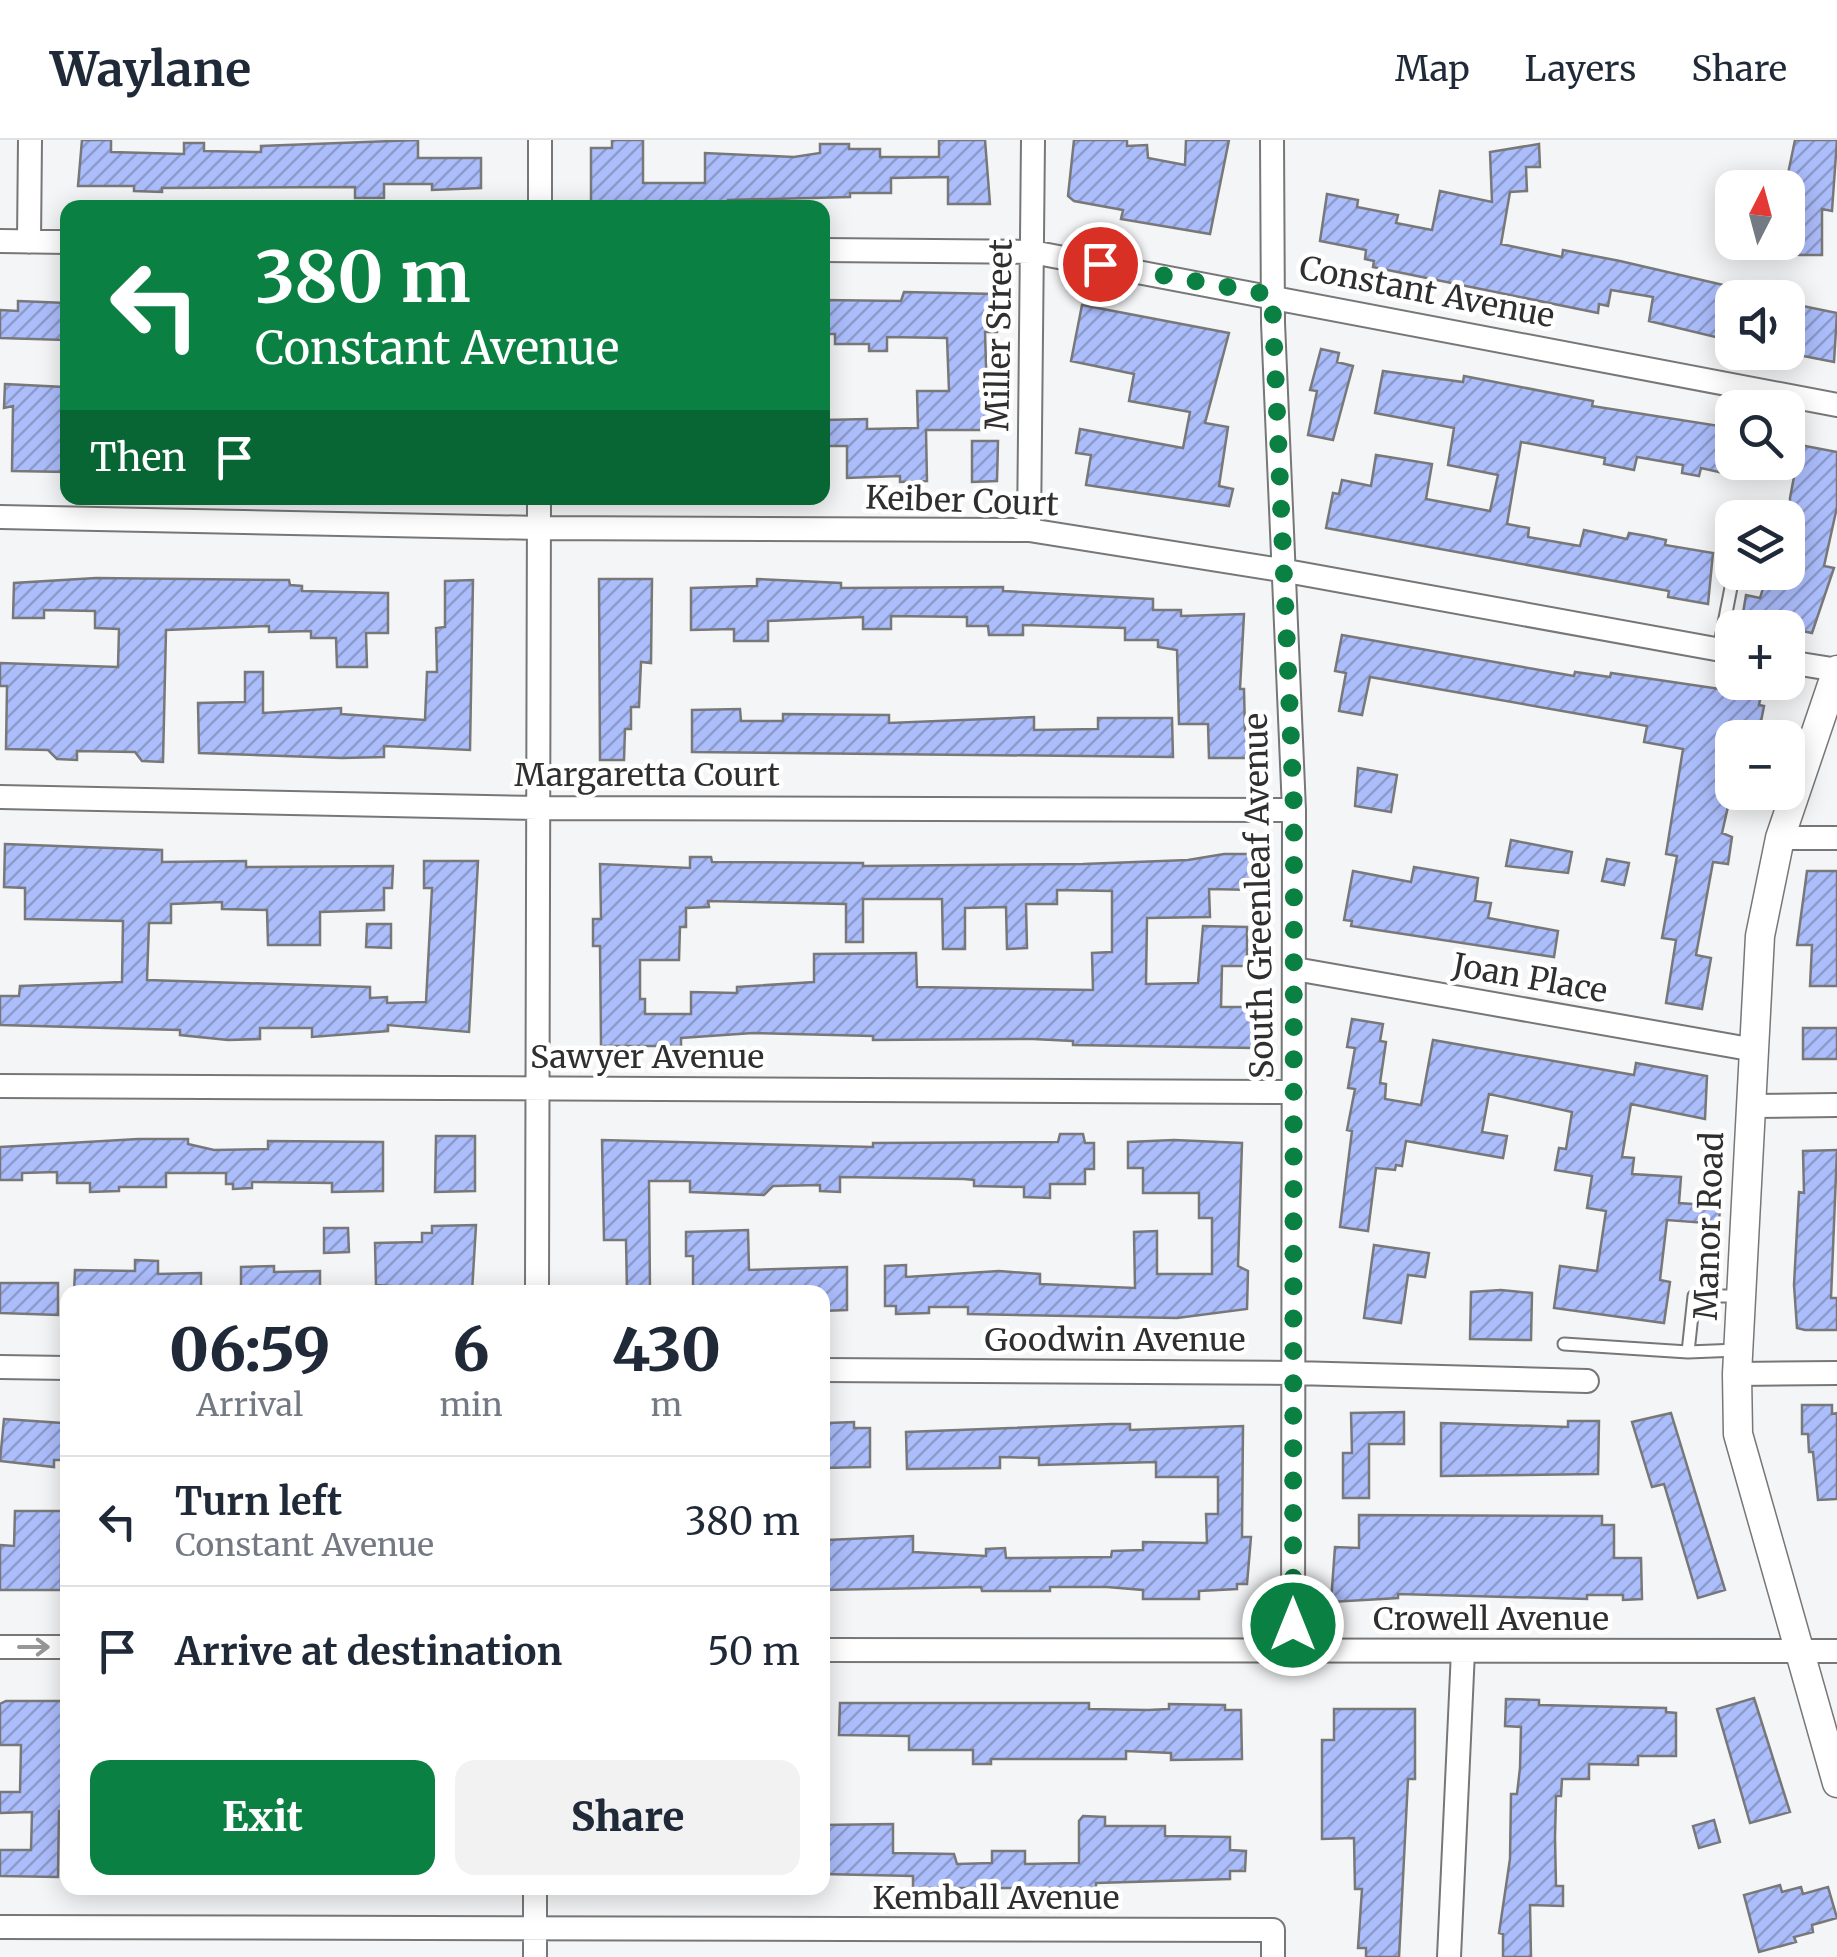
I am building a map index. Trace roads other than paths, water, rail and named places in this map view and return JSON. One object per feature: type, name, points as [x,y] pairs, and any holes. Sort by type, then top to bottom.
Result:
[{"type":"street","points":[[29,242],[30,140]]},
{"type":"street","points":[[540,140],[540,200]]},
{"type":"street","name":"Miller Street","points":[[1029,530],[1033,140]]},
{"type":"street","name":"South Greenleaf Avenue","points":[[1272,140],[1272,295],[1294,810],[1293,1650]]},
{"type":"street","points":[[0,241],[60,242]]},
{"type":"street","name":"Constant Avenue","points":[[830,250],[1032,252],[1837,405]]},
{"type":"street","points":[[537,1285],[539,505]]},
{"type":"street","name":"Keiber Court","points":[[0,517],[539,528],[1029,530],[1282,570],[1715,648]]},
{"type":"street","points":[[1805,665],[1837,670]]},
{"type":"street","name":"Manor Road","points":[[1837,670],[1780,838],[1760,936],[1738,1362],[1738,1434],[1837,1783]]},
{"type":"street","name":"Margaretta Court","points":[[0,797],[538,808],[1294,810]]},
{"type":"street","points":[[1780,838],[1837,838]]},
{"type":"street","name":"Joan Place","points":[[1295,970],[1755,1050]]},
{"type":"street","name":"Sawyer Avenue","points":[[0,1086],[1294,1092]]},
{"type":"street","points":[[1749,1106],[1837,1105]]},
{"type":"street","points":[[1738,1362],[1837,1373]]},
{"type":"street","points":[[0,1368],[60,1368]]},
{"type":"street","name":"Goodwin Avenue","points":[[830,1370],[1294,1374],[1587,1382]]},
{"type":"street","points":[[0,1647],[60,1647]]},
{"type":"street","name":"Crowell Avenue","points":[[830,1650],[1837,1651]]},
{"type":"street","points":[[1450,1957],[1463,1651]]},
{"type":"street","points":[[535,1895],[535,1957]]},
{"type":"street","name":"Kemball Avenue","points":[[0,1926],[1273,1930],[1273,1957]]},
{"type":"lane","points":[[1688,1352],[1694,1296],[1741,1296]]},
{"type":"lane","points":[[1564,1344],[1688,1352],[1738,1362]]}]
